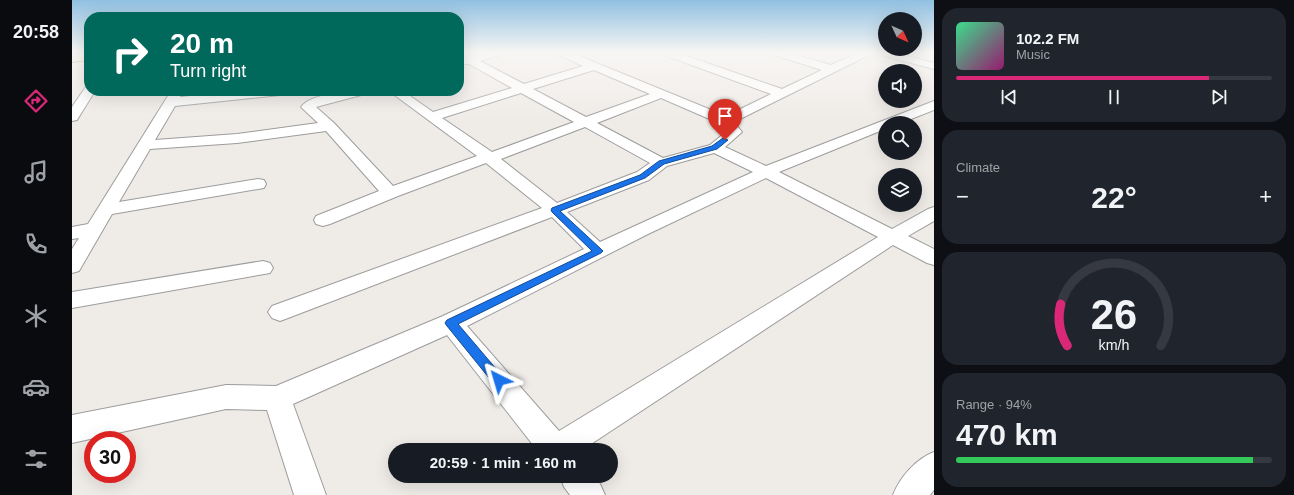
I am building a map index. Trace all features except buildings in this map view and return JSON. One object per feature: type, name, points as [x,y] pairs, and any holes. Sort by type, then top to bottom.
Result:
[{"type":"street","points":[[498,76],[661,163]]},
{"type":"street","points":[[431,117],[561,76]]},
{"type":"street","points":[[280,312],[643,176],[661,163],[715,148],[735,132],[726,121],[618,76]]},
{"type":"street","points":[[733,76],[781,93]]},
{"type":"street","points":[[726,121],[816,76]]},
{"type":"street","points":[[323,220],[392,192],[661,94]]},
{"type":"street","points":[[72,117],[86,96]]},
{"type":"street","points":[[72,266],[174,97],[192,96]]},
{"type":"street","points":[[341,96],[313,103],[308,107],[329,126],[385,188],[392,192]]},
{"type":"street","points":[[402,96],[489,157],[555,210],[598,251]]},
{"type":"street","points":[[906,116],[934,105]]},
{"type":"street","points":[[144,145],[189,144],[289,133],[329,126]]},
{"type":"street","points":[[72,429],[226,397],[277,398],[451,323],[598,251],[766,172],[878,127]]},
{"type":"street","points":[[715,148],[766,172],[934,258]]},
{"type":"street","points":[[106,210],[258,184]]},
{"type":"street","points":[[567,443],[892,237],[934,213]]},
{"type":"street","points":[[72,233],[94,229]]},
{"type":"street","points":[[72,300],[263,268]]},
{"type":"street","points":[[451,323],[550,443]]},
{"type":"street","points":[[277,398],[310,495]]},
{"type":"street","points":[[908,495],[934,466]]},
{"type":"street","points":[[580,483],[589,495]]},
{"type":"route","points":[[499,380],[451,323],[598,251],[555,210],[643,176],[661,163],[715,148],[725,140]]}]
